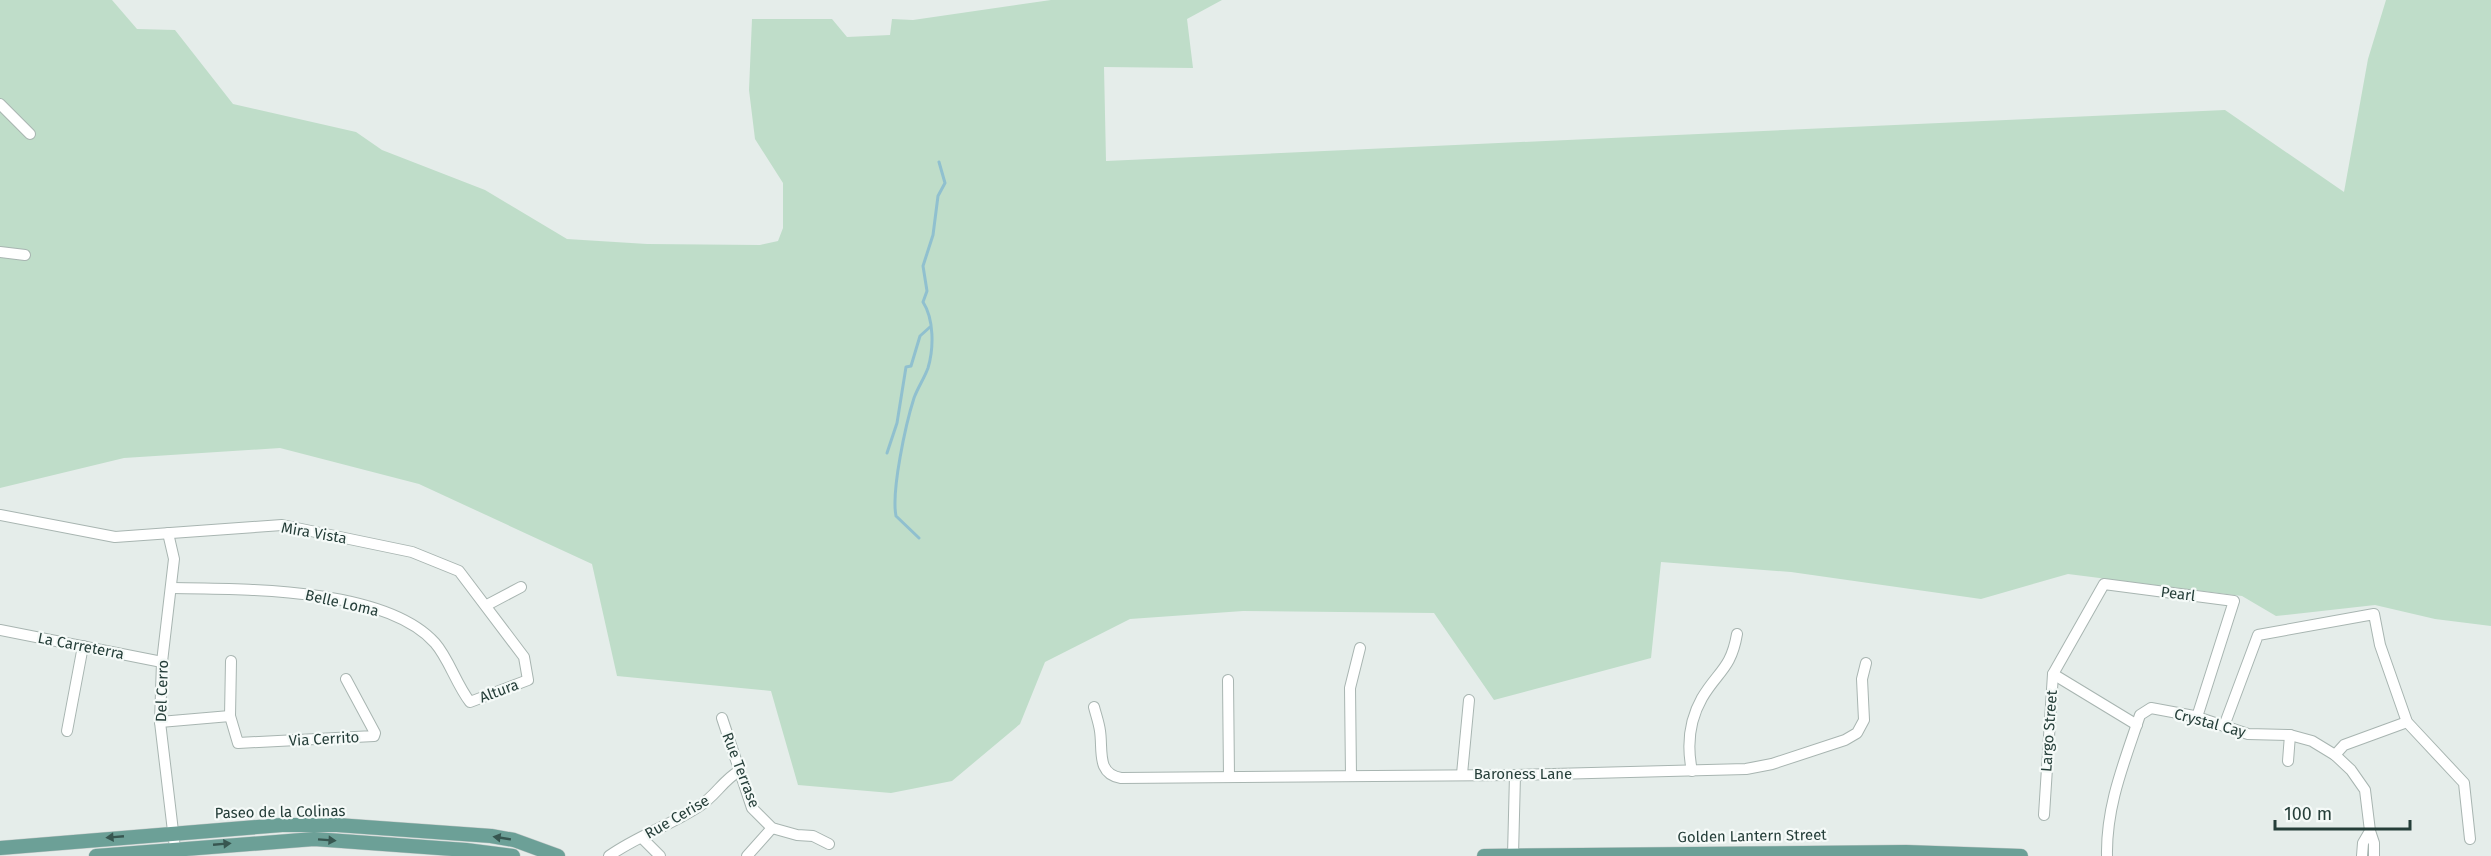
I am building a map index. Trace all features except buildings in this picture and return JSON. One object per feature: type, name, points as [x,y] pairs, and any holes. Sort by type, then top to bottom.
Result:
[{"type":"main road","name":"Paseo de la Colinas","points":[[0,848],[173,832],[282,825],[337,825],[491,836],[514,840],[558,856]]},
{"type":"main road","name":"Paseo de la Colinas","points":[[96,856],[314,839],[466,850],[513,856]]},
{"type":"main road","name":"Golden Lantern Street","points":[[1484,856],[1906,854],[2021,856]]},
{"type":"street","points":[[0,104],[30,134]]},
{"type":"street","points":[[0,252],[25,255]]},
{"type":"street","name":"Mira Vista","points":[[0,515],[115,537],[282,525],[412,552],[459,571],[487,605],[524,657],[528,680]]},
{"type":"street","name":"Del Cerro","points":[[168,533],[174,559],[162,662],[160,722],[175,849]]},
{"type":"street","name":"Pearl","points":[[2053,674],[2104,584],[2234,601],[2197,717]]},
{"type":"street","points":[[487,605],[520,587]]},
{"type":"street","name":"Belle Loma","points":[[172,588],[291,591],[372,608],[404,619],[435,643],[459,688],[470,702]]},
{"type":"street","points":[[2224,726],[2258,635],[2374,614],[2380,645],[2407,722],[2464,783],[2470,839]]},
{"type":"street","name":"La Carreterra","points":[[0,630],[162,662]]},
{"type":"street","points":[[1692,771],[1688,752],[1694,718],[1702,699],[1733,655],[1737,634]]},
{"type":"street","points":[[67,731],[83,646]]},
{"type":"street","points":[[1351,776],[1350,688],[1360,648]]},
{"type":"street","points":[[160,722],[230,716],[231,661]]},
{"type":"street","name":"Baroness Lane","points":[[1094,707],[1100,730],[1103,767],[1110,776],[1142,779],[1692,771],[1763,766],[1851,737],[1861,728],[1864,720],[1862,679],[1866,663]]},
{"type":"street","name":"Largo Street","points":[[2044,815],[2053,674],[2136,725]]},
{"type":"street","name":"Via Cerrito","points":[[230,716],[238,743],[374,736],[346,680]]},
{"type":"street","name":"Altura","points":[[470,702],[528,680]]},
{"type":"street","points":[[1228,680],[1229,777]]},
{"type":"street","points":[[1462,774],[1469,700]]},
{"type":"street","name":"Crystal Cay","points":[[2136,725],[2140,715],[2151,708],[2197,717],[2248,734],[2290,735],[2312,741],[2335,755],[2351,770],[2365,790],[2374,856]]},
{"type":"street","name":"Rue Terrase","points":[[722,718],[752,808],[772,828]]},
{"type":"street","points":[[2335,755],[2344,745],[2407,722]]},
{"type":"street","points":[[2107,856],[2106,828],[2114,790],[2136,725]]},
{"type":"street","points":[[2288,760],[2290,735]]},
{"type":"street","name":"Rue Cerise","points":[[609,856],[629,842],[642,838],[699,807],[714,796],[724,780],[739,771]]},
{"type":"street","points":[[1513,856],[1515,775]]},
{"type":"street","points":[[747,856],[772,828],[797,835],[813,836],[829,844]]},
{"type":"street","name":"Crystal Cay","points":[[2362,856],[2363,843],[2370,831]]},
{"type":"street","points":[[642,838],[660,856]]},
{"type":"green space","points":[[0,0],[112,0],[137,29],[175,30],[233,104],[356,132],[382,150],[485,190],[567,239],[647,244],[760,245],[778,241],[783,228],[783,183],[755,139],[749,90],[752,19],[832,19],[847,37],[890,35],[892,19],[913,20],[1051,0],[1222,0],[1187,19],[1193,68],[1104,67],[1106,161],[2225,110],[2344,192],[2368,59],[2386,0],[2491,0],[2491,626],[2435,619],[2375,605],[2276,616],[2242,596],[2068,574],[1981,599],[1791,572],[1661,562],[1651,658],[1494,700],[1434,613],[1243,611],[1130,619],[1045,662],[1020,724],[952,781],[891,793],[798,785],[771,691],[617,676],[592,564],[419,484],[280,448],[124,458],[0,488]]},
{"type":"waterway","points":[[919,538],[896,516],[895,505],[903,440],[916,394],[928,368],[931,352],[931,325],[923,302],[927,291],[923,266],[933,235],[938,196],[945,183],[939,162]]},
{"type":"waterway","points":[[887,453],[897,423],[906,367],[911,366],[920,336],[930,327]]}]
